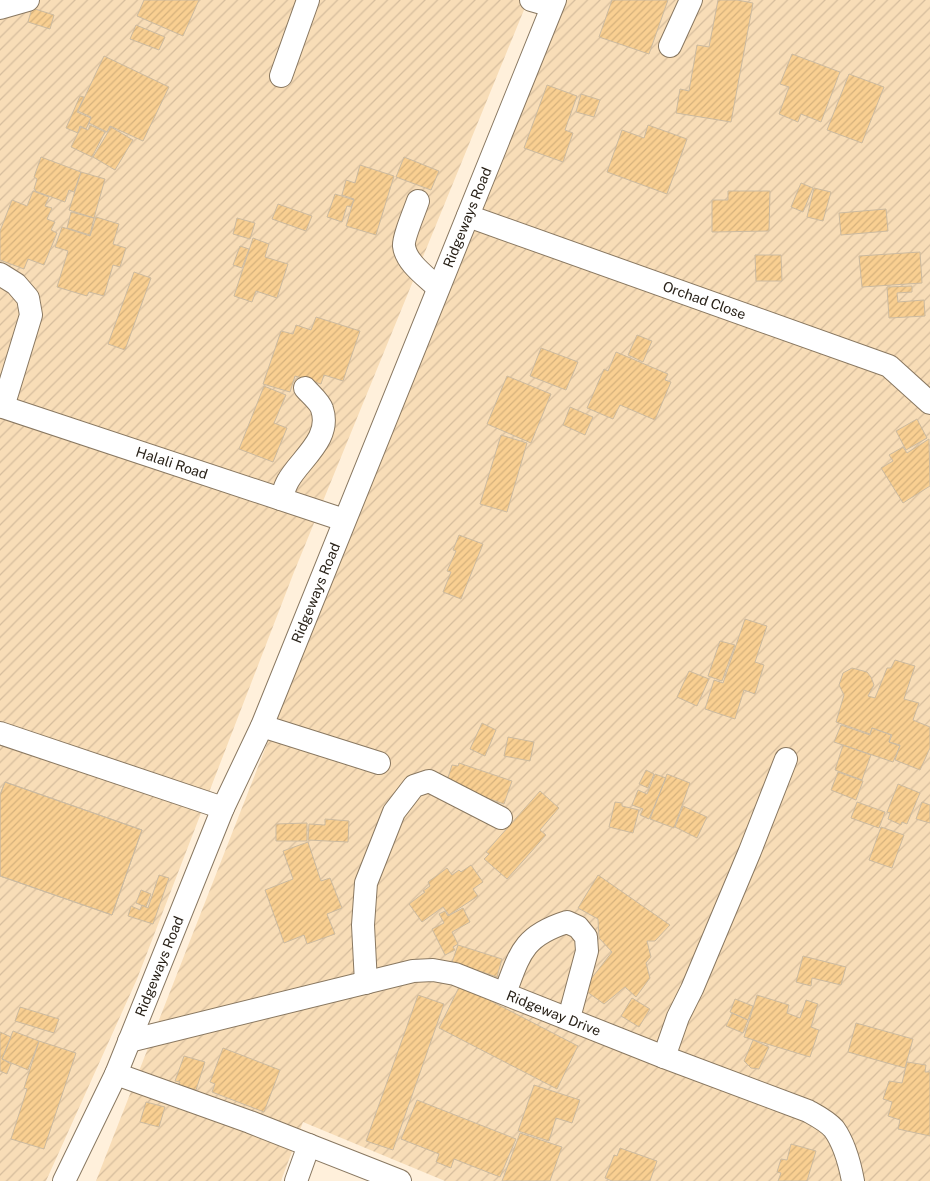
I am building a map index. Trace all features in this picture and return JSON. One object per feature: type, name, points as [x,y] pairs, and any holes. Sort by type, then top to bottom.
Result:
[{"type":"street","points":[[0,8],[28,0]]},
{"type":"street","points":[[281,76],[308,0]]},
{"type":"street","points":[[531,0],[554,3]]},
{"type":"street","points":[[670,46],[691,0]]},
{"type":"street","name":"Ridgeways Road","points":[[64,1181],[116,1074],[223,808],[262,726],[554,3]]},
{"type":"street","points":[[418,201],[404,244],[407,254],[414,264],[438,288]]},
{"type":"street","name":"Orchad Close","points":[[468,216],[889,366],[930,403]]},
{"type":"street","points":[[0,274],[16,284],[28,298],[31,315],[2,407]]},
{"type":"street","points":[[281,499],[287,482],[311,453],[323,425],[322,408],[305,388]]},
{"type":"street","name":"Halali Road","points":[[2,407],[344,520]]},
{"type":"street","points":[[262,726],[380,763]]},
{"type":"street","points":[[0,734],[223,808]]},
{"type":"street","points":[[664,1057],[678,1017],[692,989],[750,851],[786,759]]},
{"type":"street","points":[[366,983],[363,925],[366,883],[394,812],[414,786],[429,781],[501,818]]},
{"type":"street","points":[[505,993],[522,950],[535,935],[567,922],[578,927],[586,937],[586,951],[568,1018]]},
{"type":"street","name":"Ridgeway Drive","points":[[129,1041],[412,971],[433,970],[455,974],[664,1057],[808,1111],[834,1129],[853,1181]]},
{"type":"street","points":[[116,1074],[400,1181]]},
{"type":"street","points":[[296,1181],[309,1146]]},
{"type":"shaded area","points":[[0,0],[528,0],[294,572],[137,979],[46,1181],[0,1181]]},
{"type":"shaded area","points":[[558,0],[930,0],[930,1181],[445,1181],[303,1122],[281,1181],[96,1181]]},
{"type":"building","points":[[144,0],[199,0],[183,36],[137,16]]},
{"type":"building","points":[[612,0],[668,0],[649,54],[599,37]]},
{"type":"building","points":[[718,0],[737,0],[753,3],[731,122],[676,113],[680,89],[689,91],[697,45],[709,47]]},
{"type":"building","points":[[32,8],[54,15],[50,29],[28,22]]},
{"type":"building","points":[[136,25],[165,37],[159,50],[130,39]]},
{"type":"building","points":[[792,54],[840,72],[821,122],[801,114],[798,122],[779,114],[789,87],[780,84]]},
{"type":"building","points":[[104,56],[169,87],[143,141],[110,126],[107,132],[89,123],[91,117],[78,111]]},
{"type":"building","points":[[849,74],[884,87],[862,143],[827,130]]},
{"type":"building","points":[[547,85],[577,96],[565,130],[573,133],[563,162],[524,148]]},
{"type":"building","points":[[581,94],[600,100],[594,117],[576,112]]},
{"type":"building","points":[[80,96],[84,97],[77,112],[91,118],[86,129],[80,126],[78,133],[66,128]]},
{"type":"building","points":[[90,125],[105,132],[92,157],[71,147],[81,127],[88,130]]},
{"type":"building","points":[[648,125],[687,139],[667,194],[607,172],[622,130],[644,138]]},
{"type":"building","points":[[111,127],[133,140],[115,170],[93,157]]},
{"type":"building","points":[[41,157],[81,172],[74,192],[69,190],[65,202],[35,191],[37,179],[34,177]]},
{"type":"building","points":[[404,157],[439,171],[431,190],[396,177]]},
{"type":"building","points":[[360,165],[394,176],[376,235],[346,226],[354,199],[342,195],[346,180],[355,183]]},
{"type":"building","points":[[81,172],[105,179],[94,218],[69,210]]},
{"type":"building","points":[[801,183],[813,188],[803,212],[791,207]]},
{"type":"building","points":[[814,188],[831,192],[823,221],[807,217]]},
{"type":"building","points":[[33,191],[49,197],[45,206],[52,208],[47,219],[55,222],[51,230],[57,233],[44,265],[28,259],[24,269],[0,260],[0,231],[12,200],[27,206]]},
{"type":"building","points":[[728,191],[770,191],[769,231],[712,232],[712,200],[728,200]]},
{"type":"building","points":[[335,194],[354,200],[351,207],[347,206],[342,222],[327,217]]},
{"type":"building","points":[[278,204],[312,216],[306,231],[272,219]]},
{"type":"building","points":[[886,209],[888,231],[841,235],[839,213]]},
{"type":"building","points":[[71,212],[94,218],[90,235],[67,228]]},
{"type":"building","points":[[96,217],[119,224],[113,244],[126,248],[120,267],[113,265],[104,296],[89,292],[87,296],[57,287],[68,251],[55,247],[62,227],[90,236]]},
{"type":"building","points":[[237,218],[255,223],[250,239],[233,234]]},
{"type":"building","points":[[253,238],[269,244],[265,257],[288,264],[277,298],[256,291],[252,302],[234,296]]},
{"type":"building","points":[[240,246],[249,249],[242,268],[233,265]]},
{"type":"building","points":[[920,252],[922,283],[862,287],[859,256]]},
{"type":"building","points":[[755,255],[781,255],[782,281],[756,281]]},
{"type":"building","points":[[134,272],[151,278],[125,350],[108,344]]},
{"type":"building","points":[[912,286],[912,292],[897,293],[898,302],[924,300],[925,316],[889,318],[887,287]]},
{"type":"building","points":[[316,317],[360,331],[343,381],[324,375],[321,384],[295,376],[290,392],[263,384],[281,331],[293,334],[296,325],[311,330]]},
{"type":"building","points":[[637,335],[652,341],[643,362],[628,355]]},
{"type":"building","points":[[541,348],[578,362],[566,390],[530,376]]},
{"type":"building","points":[[616,352],[668,374],[665,380],[671,382],[655,420],[620,405],[613,419],[587,408],[604,369],[608,371]]},
{"type":"building","points":[[507,376],[551,394],[531,443],[487,424]]},
{"type":"building","points":[[264,386],[286,395],[274,423],[287,428],[273,462],[239,449]]},
{"type":"building","points":[[570,407],[593,417],[585,435],[563,425]]},
{"type":"building","points":[[917,419],[927,438],[906,450],[896,431]]},
{"type":"building","points":[[501,435],[527,443],[507,512],[480,504]]},
{"type":"building","points":[[929,439],[930,486],[903,503],[881,468],[893,461],[889,455],[903,447],[907,453]]},
{"type":"building","points":[[459,535],[483,544],[461,599],[443,592],[451,572],[447,571],[456,551],[453,550]]},
{"type":"building","points":[[745,619],[767,626],[755,662],[764,665],[755,694],[744,690],[735,719],[705,709],[714,680],[723,683]]},
{"type":"building","points":[[720,641],[735,645],[722,681],[708,676]]},
{"type":"building","points":[[895,660],[915,666],[904,699],[919,703],[913,720],[930,727],[930,748],[920,770],[895,760],[900,745],[889,742],[892,735],[872,728],[870,734],[836,722],[844,695],[839,685],[843,673],[852,668],[867,672],[874,685],[868,696],[875,698],[887,668],[891,668]]},
{"type":"building","points":[[689,671],[709,679],[697,706],[677,697]]},
{"type":"building","points":[[482,723],[496,730],[485,756],[470,749]]},
{"type":"building","points":[[841,725],[870,735],[872,728],[891,735],[889,742],[900,746],[893,762],[834,742]]},
{"type":"building","points":[[508,737],[534,742],[530,761],[504,756]]},
{"type":"building","points":[[843,745],[871,755],[862,780],[835,770]]},
{"type":"building","points":[[459,763],[512,781],[504,804],[446,784],[452,765],[458,766]]},
{"type":"building","points":[[646,770],[654,774],[648,788],[639,784]]},
{"type":"building","points":[[838,772],[863,781],[856,800],[831,790]]},
{"type":"building","points":[[655,774],[666,778],[649,819],[640,815],[643,809],[632,805],[638,790],[647,794]]},
{"type":"building","points":[[667,774],[690,783],[674,828],[650,819]]},
{"type":"building","points":[[5,782],[142,830],[112,915],[0,876],[0,795]]},
{"type":"building","points":[[5,782],[142,830],[112,915],[0,876],[0,795]]},
{"type":"building","points":[[898,784],[920,793],[907,824],[902,822],[901,825],[888,819],[890,813],[887,812]]},
{"type":"building","points":[[540,791],[559,808],[540,830],[546,835],[507,879],[484,859],[489,854],[486,852]]},
{"type":"building","points":[[615,802],[622,803],[622,806],[639,810],[633,833],[609,827]]},
{"type":"building","points":[[857,802],[885,812],[879,828],[851,818]]},
{"type":"building","points":[[922,802],[930,805],[930,823],[916,819]]},
{"type":"building","points":[[683,806],[707,817],[697,838],[675,827]]},
{"type":"building","points":[[325,819],[349,821],[348,842],[308,840],[309,824],[325,825]]},
{"type":"building","points":[[307,823],[307,841],[276,841],[276,824]]},
{"type":"building","points":[[881,827],[904,835],[892,868],[869,860]]},
{"type":"building","points":[[308,842],[321,881],[330,878],[342,908],[327,914],[335,934],[307,944],[304,935],[284,943],[265,890],[293,879],[283,851]]},
{"type":"building","points":[[471,865],[483,882],[473,889],[478,896],[449,915],[443,907],[422,922],[409,904],[425,892],[423,891],[430,886],[428,882],[447,868],[452,875],[459,870],[461,872]]},
{"type":"building","points":[[159,875],[169,878],[153,924],[128,916],[131,906],[140,910],[142,905],[148,908]]},
{"type":"building","points":[[598,875],[670,925],[655,941],[647,941],[651,957],[646,963],[650,978],[636,997],[625,987],[604,1004],[583,989],[612,952],[599,938],[598,919],[578,908]]},
{"type":"building","points":[[141,890],[151,894],[146,907],[136,903]]},
{"type":"building","points":[[463,908],[470,922],[452,932],[458,944],[453,947],[455,950],[445,955],[432,929],[444,923],[439,914],[445,911],[448,916]]},
{"type":"building","points":[[458,945],[502,959],[497,977],[452,962]]},
{"type":"building","points":[[803,956],[846,967],[841,985],[812,978],[811,986],[796,982]]},
{"type":"building","points":[[460,985],[578,1046],[557,1089],[439,1028]]},
{"type":"building","points":[[418,995],[444,1004],[393,1150],[366,1141]]},
{"type":"building","points":[[757,995],[789,1005],[787,1013],[800,1018],[806,1000],[818,1004],[811,1027],[819,1030],[810,1057],[744,1037]]},
{"type":"building","points":[[632,998],[650,1009],[639,1027],[621,1016]]},
{"type":"building","points":[[735,999],[753,1006],[748,1020],[730,1012]]},
{"type":"building","points":[[20,1007],[59,1019],[54,1033],[15,1021]]},
{"type":"building","points":[[732,1013],[748,1020],[743,1033],[726,1026]]},
{"type":"building","points":[[856,1023],[913,1039],[905,1068],[848,1052]]},
{"type":"building","points":[[13,1031],[39,1041],[28,1070],[2,1059]]},
{"type":"building","points":[[0,1032],[11,1037],[2,1059],[11,1064],[7,1074],[0,1071]]},
{"type":"building","points":[[753,1040],[769,1047],[759,1069],[751,1068],[744,1061]]},
{"type":"building","points":[[39,1041],[76,1053],[44,1149],[11,1139],[27,1089],[24,1088]]},
{"type":"building","points":[[223,1048],[280,1070],[264,1112],[212,1092],[215,1084],[210,1082]]},
{"type":"building","points":[[184,1056],[205,1062],[196,1090],[179,1085],[180,1082],[175,1081]]},
{"type":"building","points":[[907,1062],[926,1065],[925,1072],[930,1072],[930,1136],[898,1129],[900,1120],[888,1116],[892,1102],[883,1099],[889,1081],[902,1083]]},
{"type":"building","points":[[534,1085],[580,1100],[572,1123],[556,1118],[549,1141],[518,1131]]},
{"type":"building","points":[[417,1100],[516,1139],[500,1177],[454,1159],[451,1168],[436,1162],[439,1154],[401,1139]]},
{"type":"building","points":[[146,1102],[165,1107],[159,1127],[140,1122]]},
{"type":"building","points":[[520,1133],[562,1147],[550,1181],[502,1181]]},
{"type":"building","points":[[791,1144],[816,1151],[807,1181],[778,1181],[781,1173],[777,1172],[781,1159],[787,1160]]},
{"type":"building","points":[[620,1148],[657,1161],[650,1181],[612,1181],[605,1178],[614,1155],[617,1156]]}]
